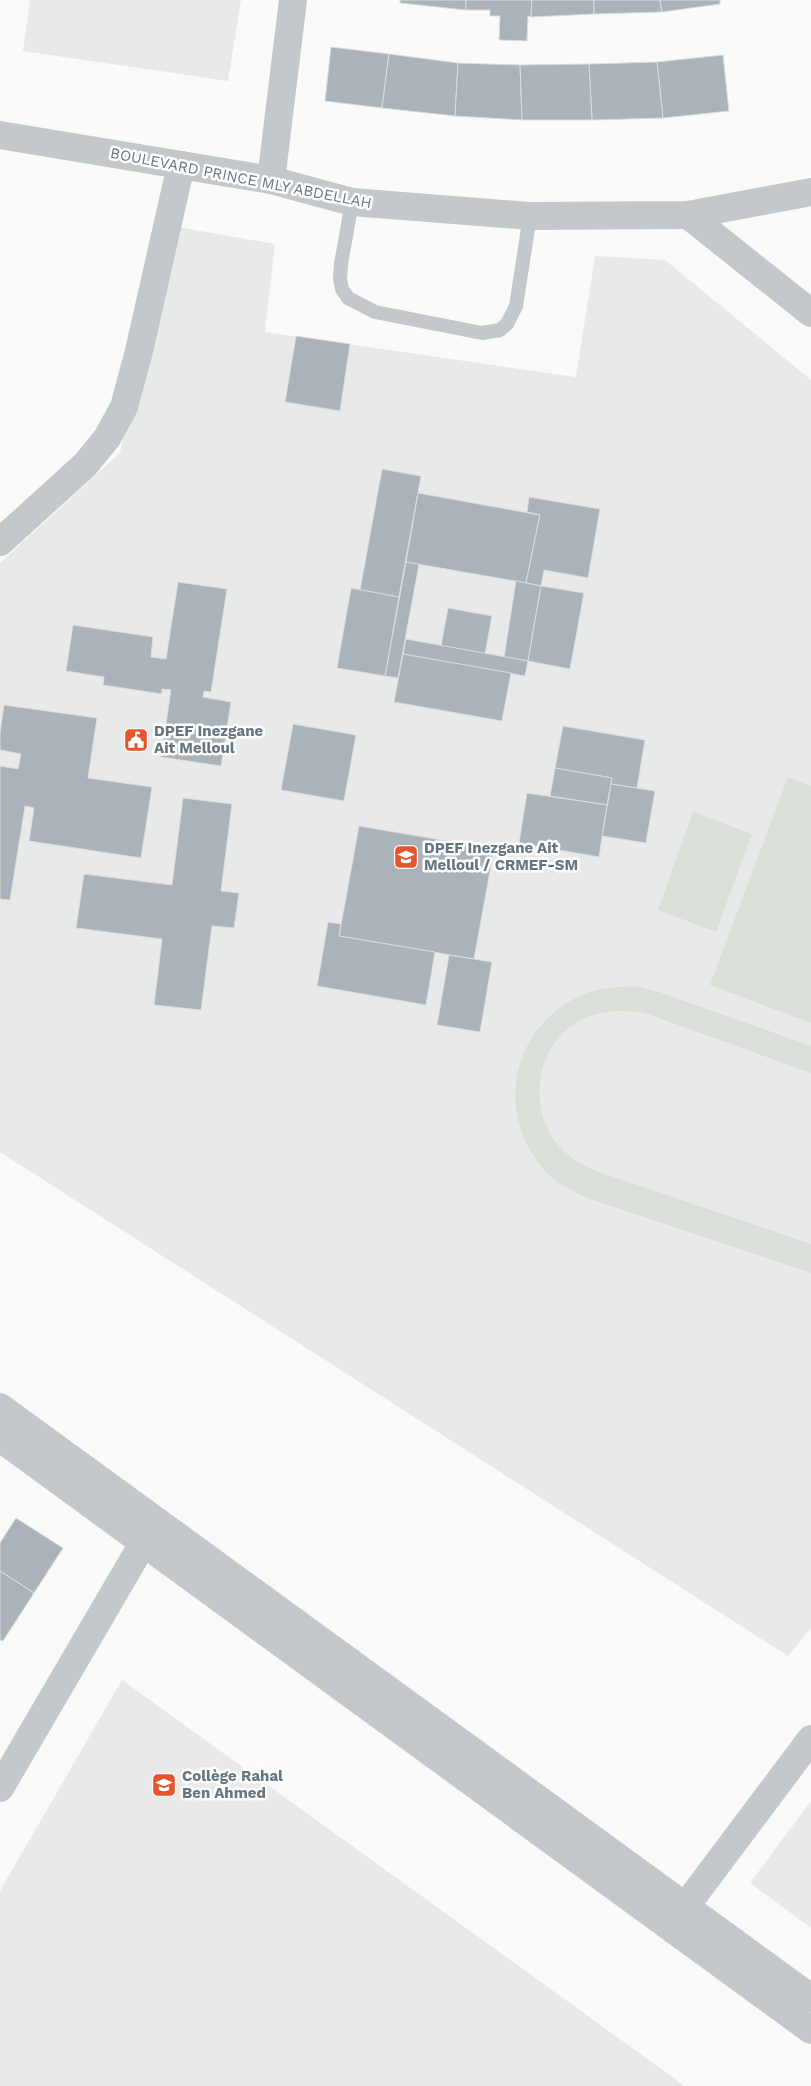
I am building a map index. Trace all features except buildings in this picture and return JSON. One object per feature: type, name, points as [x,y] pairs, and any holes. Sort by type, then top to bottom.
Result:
[{"type":"street","points":[[271,180],[294,0]]},
{"type":"street","name":"BOULEVARD PRINCE MLY ABDELLAH","points":[[0,136],[271,180],[352,202],[530,216],[688,215],[811,192]]},
{"type":"street","points":[[0,542],[85,465],[107,438],[124,407],[139,351],[181,165]]},
{"type":"street","points":[[688,215],[811,313]]},
{"type":"street","points":[[0,1407],[150,1532],[811,2030]]},
{"type":"street","points":[[0,1438],[150,1532],[685,1907],[811,1998]]},
{"type":"street","points":[[0,1788],[150,1532]]},
{"type":"street","points":[[685,1907],[811,1739]]},
{"type":"lane","points":[[352,202],[340,279],[342,289],[348,298],[376,312],[482,333],[500,330],[507,324],[516,306],[530,216]]},
{"type":"shaded area","points":[[30,0],[241,0],[228,81],[23,51]]},
{"type":"shaded area","name":"DPEF Inezgane Ait Melloul / CRMEF-SM","points":[[161,224],[275,244],[265,332],[576,377],[595,256],[665,260],[811,380],[811,1628],[788,1656],[0,1152],[0,563],[120,453]]},
{"type":"shaded area","points":[[788,777],[811,786],[811,1023],[710,985]]},
{"type":"shaded area","points":[[693,812],[752,834],[716,932],[658,910]]},
{"type":"shaded area","points":[[636,986],[659,992],[811,1046],[811,1073],[645,1013],[623,1011],[602,1013],[588,1017],[570,1027],[556,1041],[546,1058],[541,1077],[540,1097],[543,1117],[551,1135],[571,1157],[596,1171],[811,1244],[811,1273],[587,1198],[565,1187],[550,1176],[529,1149],[519,1123],[515,1097],[518,1071],[527,1047],[541,1025],[561,1007],[587,993],[611,988]]},
{"type":"shaded area","name":"Collège Rahal Ben Ahmed","points":[[122,1680],[685,2086],[0,2086],[0,1891]]},
{"type":"shaded area","points":[[811,1801],[811,1928],[750,1883]]},
{"type":"place","name":"DPEF Inezgane Ait Melloul","points":[[136,740]]},
{"type":"place","name":"DPEF Inezgane Ait Melloul / CRMEF-SM","points":[[406,857]]},
{"type":"place","name":"Collège Rahal Ben Ahmed","points":[[164,1785]]}]
